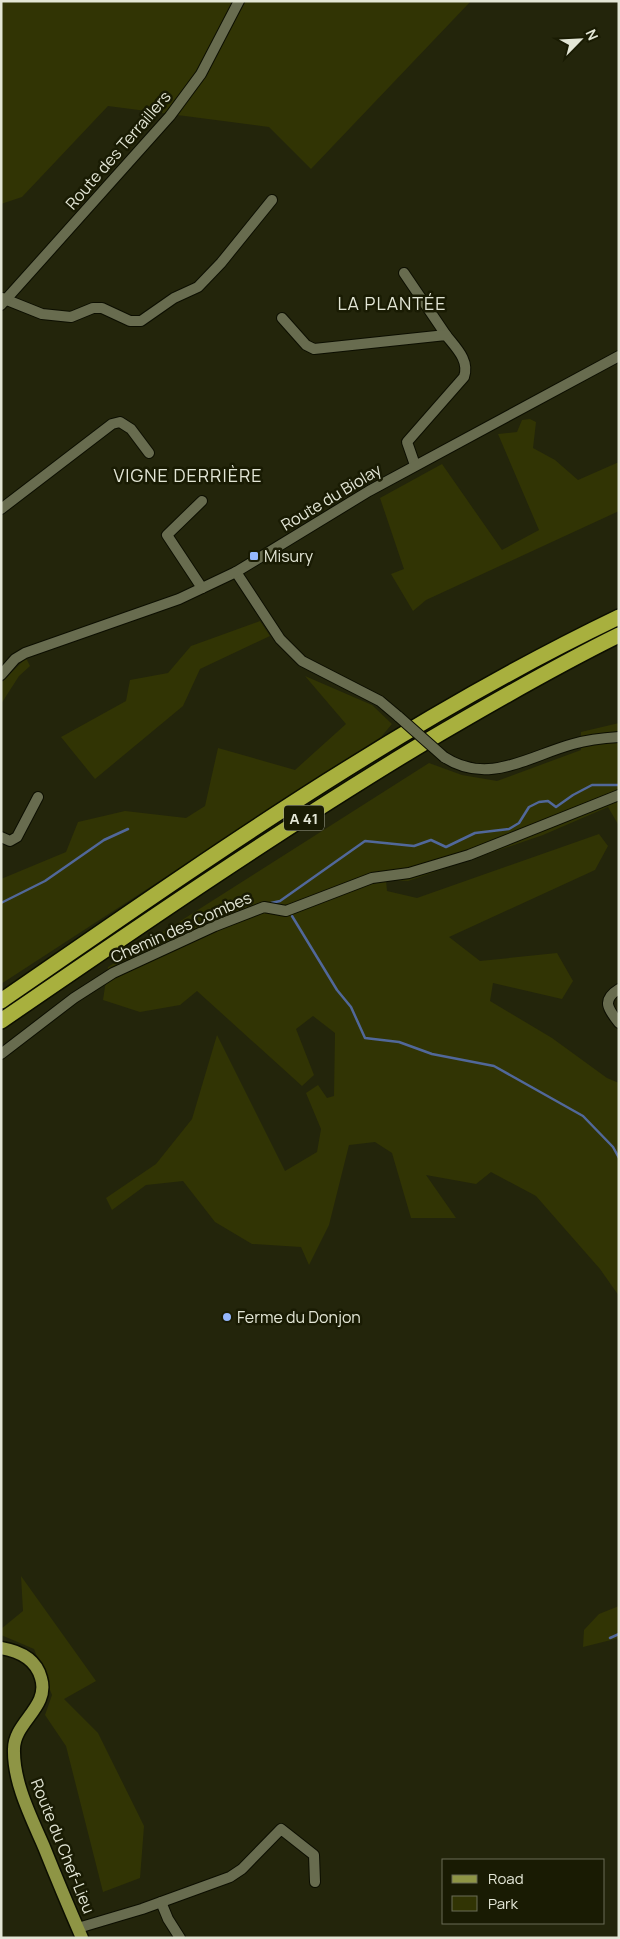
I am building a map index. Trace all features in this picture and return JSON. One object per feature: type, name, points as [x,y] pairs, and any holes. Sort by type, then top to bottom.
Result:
[{"type":"highway","name":"A 41","points":[[1,1001],[329,781],[472,696],[619,617]]},
{"type":"highway","name":"A 41","points":[[1,1021],[174,902],[350,788],[483,708],[619,635]]},
{"type":"main road","name":"Route du Chef-Lieu","points":[[1,1648],[26,1656],[34,1664],[42,1679],[41,1697],[18,1733],[14,1746],[14,1757],[30,1815],[80,1933]]},
{"type":"street","name":"Route des Terraillers","points":[[3,301],[170,116],[201,74],[239,1]]},
{"type":"street","points":[[3,301],[42,314],[71,317],[93,308],[102,308],[130,321],[141,321],[174,298],[198,286],[221,263],[272,200]]},
{"type":"street","points":[[404,273],[462,356],[466,365],[464,377],[407,442],[414,465]]},
{"type":"street","points":[[282,318],[306,345],[314,349],[446,335]]},
{"type":"street","name":"Route du Biolay","points":[[1,675],[15,659],[35,649],[179,599],[236,572],[414,465],[619,356]]},
{"type":"street","points":[[1,509],[26,492],[112,424],[120,422],[131,429],[149,453]]},
{"type":"street","points":[[202,501],[167,535],[202,588]]},
{"type":"street","points":[[236,572],[280,639],[302,661],[380,701],[444,757],[462,766],[494,770],[573,744],[619,737]]},
{"type":"street","name":"Chemin des Combes","points":[[1,1054],[74,998],[112,973],[215,926],[264,907],[286,910],[372,878],[409,873],[469,855],[619,795]]},
{"type":"street","points":[[1,837],[10,842],[17,837],[38,797]]},
{"type":"street","points":[[619,988],[610,996],[607,1003],[619,1023]]},
{"type":"street","points":[[80,1933],[230,1878],[242,1869],[281,1829],[314,1855],[315,1882]]},
{"type":"street","points":[[161,1902],[168,1919],[180,1938]]},
{"type":"green space","points":[[1,1],[471,1],[311,169],[269,127],[108,106],[22,197],[1,204]]},
{"type":"green space","points":[[530,419],[536,422],[533,448],[555,460],[578,480],[619,462],[619,511],[426,600],[413,611],[391,574],[404,569],[380,498],[442,464],[502,550],[539,530],[498,434],[517,432],[522,420]]},
{"type":"green space","points":[[260,621],[270,636],[200,669],[183,706],[95,779],[61,737],[126,701],[130,680],[168,673],[191,646]]},
{"type":"green space","points":[[26,658],[30,666],[19,676],[1,704],[1,683]]},
{"type":"green space","points":[[305,676],[372,705],[392,724],[381,737],[1,984],[1,879],[66,852],[78,822],[125,811],[186,818],[205,806],[218,748],[295,770],[346,724]]},
{"type":"green space","points":[[619,723],[619,826],[608,807],[543,835],[408,881],[386,880],[387,891],[417,898],[599,834],[608,846],[595,870],[449,937],[480,961],[557,953],[573,981],[562,999],[493,983],[490,1001],[552,1038],[607,1078],[619,1083],[619,1296],[600,1269],[536,1196],[491,1172],[476,1184],[426,1175],[456,1218],[411,1218],[392,1153],[375,1142],[349,1145],[329,1225],[309,1265],[301,1247],[252,1244],[215,1222],[183,1181],[146,1185],[112,1210],[106,1198],[156,1164],[192,1119],[217,1035],[285,1171],[317,1152],[321,1129],[306,1093],[318,1085],[327,1098],[334,1096],[335,1033],[313,1016],[296,1029],[314,1075],[302,1086],[197,991],[180,1005],[140,1012],[103,1000],[108,967],[429,763],[462,775],[497,781],[581,750],[581,732]]},
{"type":"green space","points":[[21,1576],[96,1681],[64,1699],[98,1733],[144,1826],[140,1878],[103,1892],[66,1746],[45,1715],[52,1695],[34,1649],[1,1635],[1,1629],[23,1611]]},
{"type":"green space","points":[[619,1606],[619,1638],[583,1647],[584,1630],[599,1614]]},
{"type":"waterway","points":[[271,903],[280,901],[365,841],[414,846],[431,840],[446,847],[475,833],[509,829],[519,823],[529,807],[539,802],[548,801],[556,807],[592,785],[619,785]]},
{"type":"waterway","points":[[1,903],[45,881],[104,840],[128,829]]},
{"type":"waterway","points":[[292,916],[337,990],[351,1007],[365,1038],[399,1042],[432,1054],[494,1066],[583,1116],[613,1147],[619,1158]]},
{"type":"waterway","points":[[610,1638],[619,1634]]},
{"type":"place","name":"Misury","points":[[254,556]]},
{"type":"place","name":"Ferme du Donjon","points":[[227,1317]]},
{"type":"district","name":"LA PLANTÉE","points":[[392,303]]},
{"type":"district","name":"VIGNE DERRIÈRE","points":[[188,475]]}]
